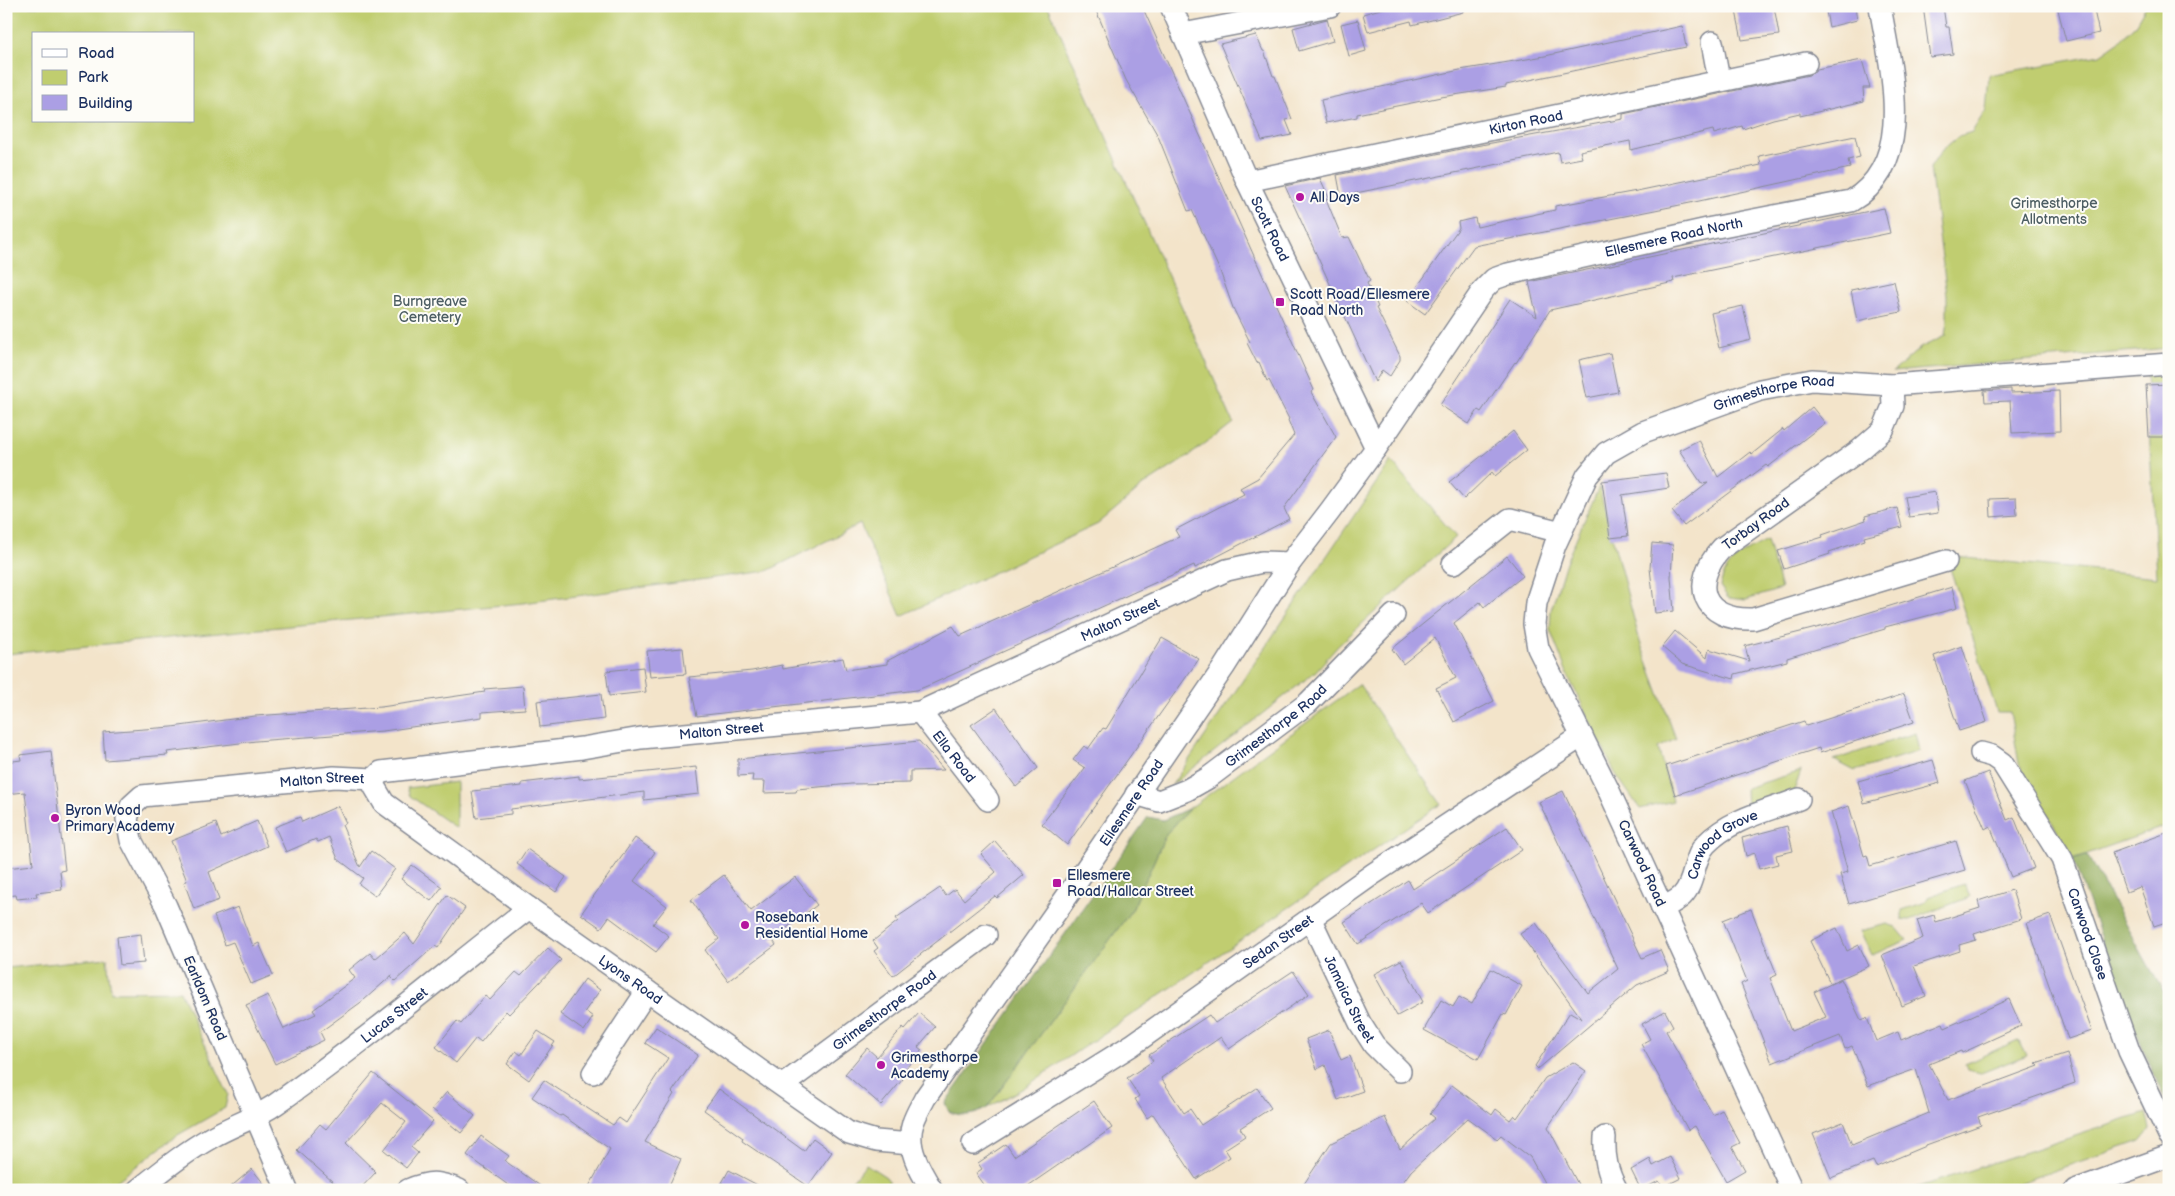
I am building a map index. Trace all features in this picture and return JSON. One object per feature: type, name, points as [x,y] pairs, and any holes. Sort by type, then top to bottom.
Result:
[{"type":"street","name":"Scott Road","points":[[1171,6],[1247,181],[1376,448]]},
{"type":"street","points":[[1183,34],[1330,6]]},
{"type":"street","name":"Ellesmere Road North","points":[[1376,448],[1483,290],[1494,279],[1600,252],[1851,201],[1865,193],[1876,180],[1885,163],[1893,138],[1895,104],[1880,6]]},
{"type":"street","points":[[1712,42],[1719,80]]},
{"type":"street","name":"Kirton Road","points":[[1247,181],[1806,63]]},
{"type":"street","name":"Grimesthorpe Road","points":[[1561,532],[1587,476],[1606,453],[1643,432],[1760,390],[1812,380],[1892,385],[2169,364]]},
{"type":"street","name":"Torbay Road","points":[[1892,385],[1893,406],[1883,430],[1860,450],[1722,548],[1711,560],[1706,571],[1703,582],[1704,594],[1716,613],[1733,619],[1752,619],[1946,561]]},
{"type":"street","name":"Ellesmere Road","points":[[923,1181],[911,1144],[912,1124],[925,1098],[1062,904],[1224,667],[1290,563],[1376,448]]},
{"type":"street","points":[[1453,564],[1510,519],[1561,532]]},
{"type":"street","name":"Carwood Road","points":[[1561,532],[1536,603],[1534,624],[1538,648],[1582,736],[1792,1190]]},
{"type":"street","name":"Malton Street","points":[[131,806],[142,796],[334,778],[374,779],[381,772],[582,748],[640,738],[920,712],[1227,570],[1262,562],[1290,563]]},
{"type":"street","name":"Grimesthorpe Road","points":[[1136,794],[1159,802],[1187,790],[1208,778],[1308,704],[1394,615]]},
{"type":"street","name":"Ella Road","points":[[920,712],[988,800]]},
{"type":"street","name":"Sedan Street","points":[[972,1144],[1132,1045],[1373,874],[1582,736]]},
{"type":"street","name":"Carwood Close","points":[[1981,753],[1992,756],[2002,763],[2062,859],[2129,1051],[2169,1135]]},
{"type":"street","name":"Lyons Road","points":[[374,779],[374,786],[384,803],[529,908],[849,1133],[876,1141],[911,1144]]},
{"type":"street","name":"Carwood Grove","points":[[1662,908],[1682,897],[1692,882],[1695,865],[1705,846],[1728,826],[1799,799]]},
{"type":"street","name":"Earldom Road","points":[[131,806],[127,819],[131,840],[166,906],[287,1190]]},
{"type":"street","name":"Lucas Street","points":[[138,1190],[182,1154],[213,1136],[255,1117],[378,1027],[529,908]]},
{"type":"street","name":"Jamaica Street","points":[[1310,918],[1360,1023],[1374,1045],[1400,1071]]},
{"type":"street","name":"Grimesthorpe Road","points":[[782,1085],[986,935]]},
{"type":"street","points":[[593,1074],[647,991]]},
{"type":"street","points":[[1605,1137],[1604,1156],[1617,1190]]},
{"type":"street","points":[[2074,1190],[2169,1156]]},
{"type":"street","points":[[408,1190],[426,1182],[442,1184],[459,1190]]},
{"type":"green space","name":"Burngreave Cemetery","points":[[6,6],[1048,6],[1233,422],[1189,456],[1144,485],[1098,524],[901,616],[860,524],[767,571],[523,603],[6,654]]},
{"type":"green space","name":"Grimesthorpe Allotments","points":[[2146,6],[2169,6],[2169,348],[1893,372],[1920,348],[1947,335],[1945,335],[1947,295],[1930,168],[1942,150],[1959,136],[1972,132],[1986,110],[1989,75],[2100,55],[2121,40],[2135,25]]},
{"type":"green space","points":[[2169,372],[2169,825],[2073,859],[2019,764],[2010,712],[1997,712],[1946,556],[2157,577],[2146,373]]},
{"type":"green space","points":[[1391,461],[1456,537],[1338,646],[1315,672],[1172,785]]},
{"type":"green space","points":[[1599,487],[1640,642],[1676,739],[1658,748],[1673,801],[1640,809],[1615,773],[1569,678],[1550,630],[1551,610],[1566,562]]},
{"type":"green space","points":[[1767,540],[1781,589],[1746,600],[1728,598],[1720,586],[1727,569],[1738,557]]},
{"type":"green space","points":[[1359,684],[1441,804],[1022,1089],[987,1108],[1133,908],[1166,834],[1190,808]]},
{"type":"green space","points":[[1915,733],[1919,751],[1855,771],[1834,760]]},
{"type":"green space","points":[[1801,771],[1794,791],[1747,810],[1746,788]]},
{"type":"green space","points":[[456,782],[456,828],[410,796],[407,788]]},
{"type":"green space","points":[[1190,808],[1166,834],[1133,908],[987,1108],[969,1115],[949,1112],[945,1103],[1148,817],[1163,820]]},
{"type":"green space","points":[[2087,855],[2169,1002],[2169,1109],[2122,999],[2073,859]]},
{"type":"green space","points":[[1964,884],[1970,897],[1909,920],[1902,919],[1902,910],[1926,902],[1928,897]]},
{"type":"green space","points":[[1887,924],[1896,927],[1907,940],[1872,955],[1860,931]]},
{"type":"green space","points":[[107,958],[111,992],[180,991],[228,1094],[225,1108],[176,1136],[105,1190],[6,1190],[6,968]]},
{"type":"green space","points":[[2018,1040],[2027,1055],[1981,1073],[1967,1070],[1965,1064]]},
{"type":"green space","points":[[2146,1113],[2150,1129],[2140,1141],[1999,1190],[1909,1190]]},
{"type":"green space","points":[[866,1164],[886,1177],[889,1181],[887,1190],[844,1190]]},
{"type":"building","points":[[1094,6],[1142,6],[1314,390],[1311,392],[1336,437],[1284,508],[1289,519],[1195,568],[1194,565],[932,684],[917,690],[697,716],[689,677],[752,671],[782,665],[783,669],[843,658],[846,670],[887,664],[887,661],[953,626],[960,636],[1179,537],[1175,530],[1244,494],[1240,488],[1258,478],[1294,435],[1289,419],[1247,343],[1250,342],[1233,308],[1220,271],[1192,210],[1188,211],[1158,136],[1126,80]]},
{"type":"building","points":[[1391,6],[1462,6],[1463,12],[1412,25],[1411,21],[1368,32],[1363,14]]},
{"type":"building","points":[[1735,6],[1774,6],[1779,35],[1742,40]]},
{"type":"building","points":[[1825,6],[1855,6],[1857,20],[1829,27]]},
{"type":"building","points":[[1923,6],[1943,6],[1946,27],[1949,27],[1953,54],[1930,57]]},
{"type":"building","points":[[2057,6],[2093,6],[2099,33],[2066,41]]},
{"type":"building","points":[[1327,19],[1333,41],[1299,51],[1293,28]]},
{"type":"building","points":[[1358,20],[1366,51],[1349,56],[1341,24]]},
{"type":"building","points":[[1682,26],[1686,47],[1506,85],[1506,87],[1441,97],[1357,114],[1357,117],[1326,123],[1321,100],[1460,70],[1545,56]]},
{"type":"building","points":[[1256,35],[1292,119],[1286,120],[1292,135],[1262,141],[1220,44]]},
{"type":"building","points":[[1862,60],[1870,88],[1863,88],[1864,101],[1800,116],[1800,113],[1773,119],[1743,129],[1742,126],[1714,134],[1713,130],[1631,150],[1630,141],[1580,151],[1582,158],[1560,162],[1558,152],[1341,196],[1337,175],[1470,147],[1623,119],[1623,114],[1809,75],[1817,69]]},
{"type":"building","points":[[1855,136],[1860,157],[1848,160],[1850,168],[1690,203],[1474,246],[1425,314],[1407,301],[1459,228],[1458,222],[1475,218],[1477,227],[1555,210],[1555,206],[1761,165],[1759,156]]},
{"type":"building","points":[[1320,178],[1329,198],[1326,199],[1342,238],[1349,237],[1370,281],[1367,283],[1378,307],[1376,308],[1400,356],[1400,360],[1390,376],[1382,370],[1375,382],[1285,186]]},
{"type":"building","points":[[1884,208],[1890,233],[1673,278],[1674,282],[1550,310],[1516,363],[1481,412],[1478,410],[1469,424],[1440,405],[1510,299],[1537,317],[1529,282]]},
{"type":"building","points":[[1894,281],[1901,312],[1857,321],[1851,290]]},
{"type":"building","points":[[1743,306],[1751,340],[1719,348],[1711,313]]},
{"type":"building","points":[[1610,353],[1618,392],[1587,398],[1579,360]]},
{"type":"building","points":[[2169,384],[2169,437],[2149,437],[2146,385]]},
{"type":"building","points":[[2011,389],[2011,393],[2059,391],[2060,431],[2012,433],[2010,401],[1985,402],[1984,391]]},
{"type":"building","points":[[1812,407],[1825,423],[1768,467],[1766,465],[1684,526],[1672,511],[1708,483],[1702,484],[1679,450],[1699,440],[1718,477],[1750,452],[1752,454],[1783,429],[1784,431]]},
{"type":"building","points":[[1513,431],[1527,450],[1495,476],[1492,472],[1464,499],[1449,482]]},
{"type":"building","points":[[1666,473],[1669,488],[1622,495],[1628,536],[1610,538],[1602,481]]},
{"type":"building","points":[[1935,492],[1938,513],[1909,517],[1905,497]]},
{"type":"building","points":[[2016,498],[2017,515],[1991,517],[1990,499]]},
{"type":"building","points":[[1897,508],[1902,527],[1864,537],[1865,540],[1829,552],[1830,554],[1784,569],[1778,551],[1823,537],[1822,535],[1866,520],[1865,516]]},
{"type":"building","points":[[1652,543],[1673,545],[1671,577],[1674,611],[1655,613],[1650,568]]},
{"type":"building","points":[[1507,556],[1523,576],[1484,607],[1480,602],[1454,623],[1494,701],[1454,722],[1436,688],[1456,678],[1435,638],[1403,664],[1392,649]]},
{"type":"building","points":[[1952,587],[1957,608],[1885,627],[1885,629],[1787,658],[1787,661],[1735,674],[1734,679],[1682,664],[1662,647],[1675,631],[1707,658],[1709,649],[1749,661],[1745,646],[1828,625]]},
{"type":"building","points":[[1162,638],[1199,659],[1067,845],[1042,824],[1085,768],[1073,760],[1084,746],[1088,749],[1103,728],[1106,729]]},
{"type":"building","points":[[1962,646],[1987,722],[1959,731],[1934,656]]},
{"type":"building","points":[[683,648],[686,674],[650,677],[647,651]]},
{"type":"building","points":[[643,667],[646,692],[609,696],[606,671]]},
{"type":"building","points":[[523,686],[525,709],[482,712],[482,717],[383,731],[256,741],[167,752],[168,755],[105,760],[103,732],[172,727],[255,716],[381,707],[485,692],[484,689]]},
{"type":"building","points":[[601,694],[604,719],[540,727],[537,701]]},
{"type":"building","points":[[1904,694],[1914,722],[1820,753],[1819,748],[1675,795],[1666,766],[1804,721],[1806,726]]},
{"type":"building","points":[[996,708],[1038,768],[1016,787],[971,725]]},
{"type":"building","points":[[919,741],[944,770],[910,771],[910,783],[851,784],[797,789],[796,792],[764,793],[765,781],[752,781],[753,775],[738,776],[738,759]]},
{"type":"building","points":[[51,751],[65,870],[60,871],[62,890],[36,893],[37,897],[17,899],[16,895],[6,896],[6,868],[33,865],[25,792],[6,794],[6,762],[21,760],[20,755]]},
{"type":"building","points":[[1933,760],[1940,783],[1864,803],[1858,781]]},
{"type":"building","points":[[696,767],[699,794],[644,800],[644,792],[511,809],[511,814],[476,818],[472,791],[522,786],[522,783],[579,776],[579,779]]},
{"type":"building","points":[[1988,772],[2007,820],[2014,817],[2034,868],[2011,877],[1990,826],[1985,829],[1965,781]]},
{"type":"building","points":[[1563,791],[1642,958],[1660,950],[1669,971],[1637,985],[1538,1069],[1535,1066],[1570,1012],[1582,1019],[1520,934],[1536,923],[1588,993],[1618,969],[1539,802]]},
{"type":"building","points":[[338,806],[346,823],[342,825],[360,867],[371,851],[395,869],[375,896],[359,884],[363,878],[338,859],[329,837],[318,842],[316,839],[286,852],[275,827],[300,817],[302,822]]},
{"type":"building","points":[[1849,806],[1864,856],[1867,855],[1870,866],[1956,841],[1965,870],[1849,904],[1840,874],[1848,872],[1831,812]]},
{"type":"building","points":[[257,821],[267,846],[209,872],[219,900],[194,909],[184,882],[187,881],[171,841],[216,823],[221,837]]},
{"type":"building","points":[[1787,826],[1793,851],[1776,855],[1778,864],[1759,869],[1755,853],[1746,856],[1742,838]]},
{"type":"building","points":[[1507,827],[1522,850],[1428,913],[1421,903],[1358,944],[1344,922],[1408,880],[1413,889]]},
{"type":"building","points":[[2169,832],[2169,921],[2154,926],[2140,887],[2126,892],[2112,853]]},
{"type":"building","points":[[635,838],[655,852],[634,881],[667,906],[653,924],[669,936],[656,952],[609,917],[601,928],[581,914]]},
{"type":"building","points":[[995,841],[1024,875],[997,898],[995,896],[893,976],[874,951],[878,948],[873,941],[898,921],[896,918],[940,888],[946,896],[955,889],[964,900],[996,872],[981,854]]},
{"type":"building","points":[[527,849],[566,877],[556,892],[517,864]]},
{"type":"building","points":[[412,865],[442,887],[431,901],[401,879]]},
{"type":"building","name":"Rosebank Residential Home","points":[[724,875],[751,911],[795,877],[817,905],[772,939],[776,945],[728,981],[705,950],[719,939],[691,900]]},
{"type":"building","points":[[2012,890],[2021,919],[1974,934],[1976,940],[1959,945],[1960,951],[1914,966],[1926,996],[1902,1006],[1882,955],[1923,938],[1917,920],[1934,915],[1936,922],[1980,908],[1978,901]]},
{"type":"building","points":[[447,895],[465,908],[438,948],[435,946],[395,981],[391,977],[392,975],[364,1000],[320,1032],[324,1040],[275,1064],[246,1005],[268,995],[284,1029],[316,1014],[313,1010],[355,978],[349,970],[370,953],[375,959],[405,933],[414,944]]},
{"type":"building","points":[[238,907],[253,946],[259,943],[273,975],[251,984],[233,942],[225,945],[214,916]]},
{"type":"building","points":[[1751,909],[1777,975],[1770,978],[1791,1031],[1826,1017],[1814,992],[1841,979],[1861,1020],[1867,1018],[1876,1041],[1898,1032],[1901,1040],[1943,1023],[1945,1028],[2009,999],[2021,1026],[1962,1053],[1961,1051],[1929,1064],[1948,1100],[2039,1066],[2036,1063],[2067,1053],[2075,1083],[1978,1117],[1981,1125],[1926,1145],[1876,1167],[1873,1161],[1831,1178],[1813,1134],[1843,1122],[1852,1145],[1929,1113],[1916,1069],[1868,1086],[1852,1046],[1845,1049],[1840,1036],[1772,1063],[1741,984],[1747,981],[1723,920]]},
{"type":"building","points":[[2050,915],[2092,1031],[2068,1039],[2027,923]]},
{"type":"building","points":[[1837,928],[1847,951],[1859,945],[1869,966],[1830,983],[1810,941]]},
{"type":"building","points":[[141,934],[144,963],[120,965],[117,937]]},
{"type":"building","points":[[548,948],[561,960],[509,1014],[506,1011],[481,1042],[476,1038],[456,1063],[436,1047],[457,1021],[461,1024],[485,996],[490,1000],[516,972],[521,976]]},
{"type":"building","points":[[1401,960],[1423,1002],[1397,1016],[1374,974]]},
{"type":"building","points":[[1491,969],[1522,986],[1506,1015],[1503,1014],[1478,1059],[1424,1030],[1441,1000],[1453,1007],[1459,997],[1472,1004]]},
{"type":"building","points":[[1293,971],[1309,994],[1229,1049],[1221,1037],[1161,1078],[1184,1113],[1190,1109],[1201,1125],[1257,1088],[1271,1108],[1240,1128],[1245,1136],[1225,1149],[1230,1157],[1196,1179],[1153,1114],[1147,1118],[1135,1099],[1139,1096],[1127,1078],[1153,1061],[1149,1055],[1209,1015],[1215,1023]]},
{"type":"building","points":[[585,979],[600,990],[585,1011],[593,1017],[584,1031],[560,1014]]},
{"type":"building","points":[[1665,1011],[1673,1026],[1666,1031],[1713,1115],[1722,1110],[1740,1143],[1732,1147],[1745,1170],[1726,1181],[1695,1126],[1688,1130],[1641,1044],[1650,1039],[1642,1024]]},
{"type":"building","name":"Grimesthorpe Academy","points":[[919,1013],[935,1027],[918,1047],[922,1050],[899,1076],[903,1079],[881,1105],[845,1074],[867,1048],[877,1057],[903,1027],[905,1029]]},
{"type":"building","points":[[656,1027],[698,1055],[672,1092],[674,1094],[645,1142],[681,1159],[667,1190],[587,1190],[610,1149],[562,1115],[560,1116],[532,1097],[544,1080],[613,1125],[619,1118],[626,1123],[668,1058],[645,1043]]},
{"type":"building","points":[[1329,1030],[1341,1060],[1350,1056],[1363,1091],[1338,1100],[1325,1065],[1317,1069],[1306,1039]]},
{"type":"building","points":[[538,1031],[555,1042],[529,1080],[507,1064],[516,1051],[521,1055]]},
{"type":"building","points":[[1573,1062],[1586,1071],[1548,1127],[1581,1190],[1548,1190],[1530,1157],[1501,1135],[1497,1139],[1468,1118],[1411,1171],[1397,1190],[1300,1190],[1331,1143],[1385,1117],[1400,1150],[1435,1118],[1430,1114],[1452,1085],[1492,1115],[1496,1109],[1510,1120],[1514,1115],[1517,1118],[1545,1078]]},
{"type":"building","points":[[373,1073],[433,1121],[411,1147],[418,1153],[406,1168],[384,1150],[406,1122],[382,1103],[346,1143],[376,1172],[359,1190],[342,1190],[297,1150],[320,1124],[326,1129]]},
{"type":"building","points":[[719,1089],[804,1151],[813,1138],[832,1152],[808,1186],[742,1141],[743,1138],[704,1110]]},
{"type":"building","points":[[447,1092],[475,1116],[461,1133],[432,1109]]},
{"type":"building","points":[[1094,1101],[1112,1128],[1022,1190],[988,1190],[976,1173],[982,1169],[978,1163],[1006,1144],[1014,1156]]},
{"type":"building","points":[[481,1136],[509,1156],[505,1161],[546,1190],[515,1190],[467,1155]]},
{"type":"building","points":[[1670,1157],[1681,1178],[1663,1187],[1659,1181],[1641,1190],[1631,1170],[1650,1159],[1653,1166]]},
{"type":"building","points":[[252,1169],[269,1190],[227,1190]]},
{"type":"building","points":[[729,1170],[767,1190],[718,1190]]},
{"type":"place","name":"All Days","points":[[1300,197]]},
{"type":"place","name":"Scott Road/Ellesmere Road North","points":[[1280,302]]},
{"type":"place","name":"Byron Wood Primary Academy","points":[[55,818]]},
{"type":"place","name":"Ellesmere Road/Hallcar Street","points":[[1057,883]]},
{"type":"place","name":"Rosebank Residential Home","points":[[745,925]]},
{"type":"place","name":"Grimesthorpe Academy","points":[[881,1065]]}]
